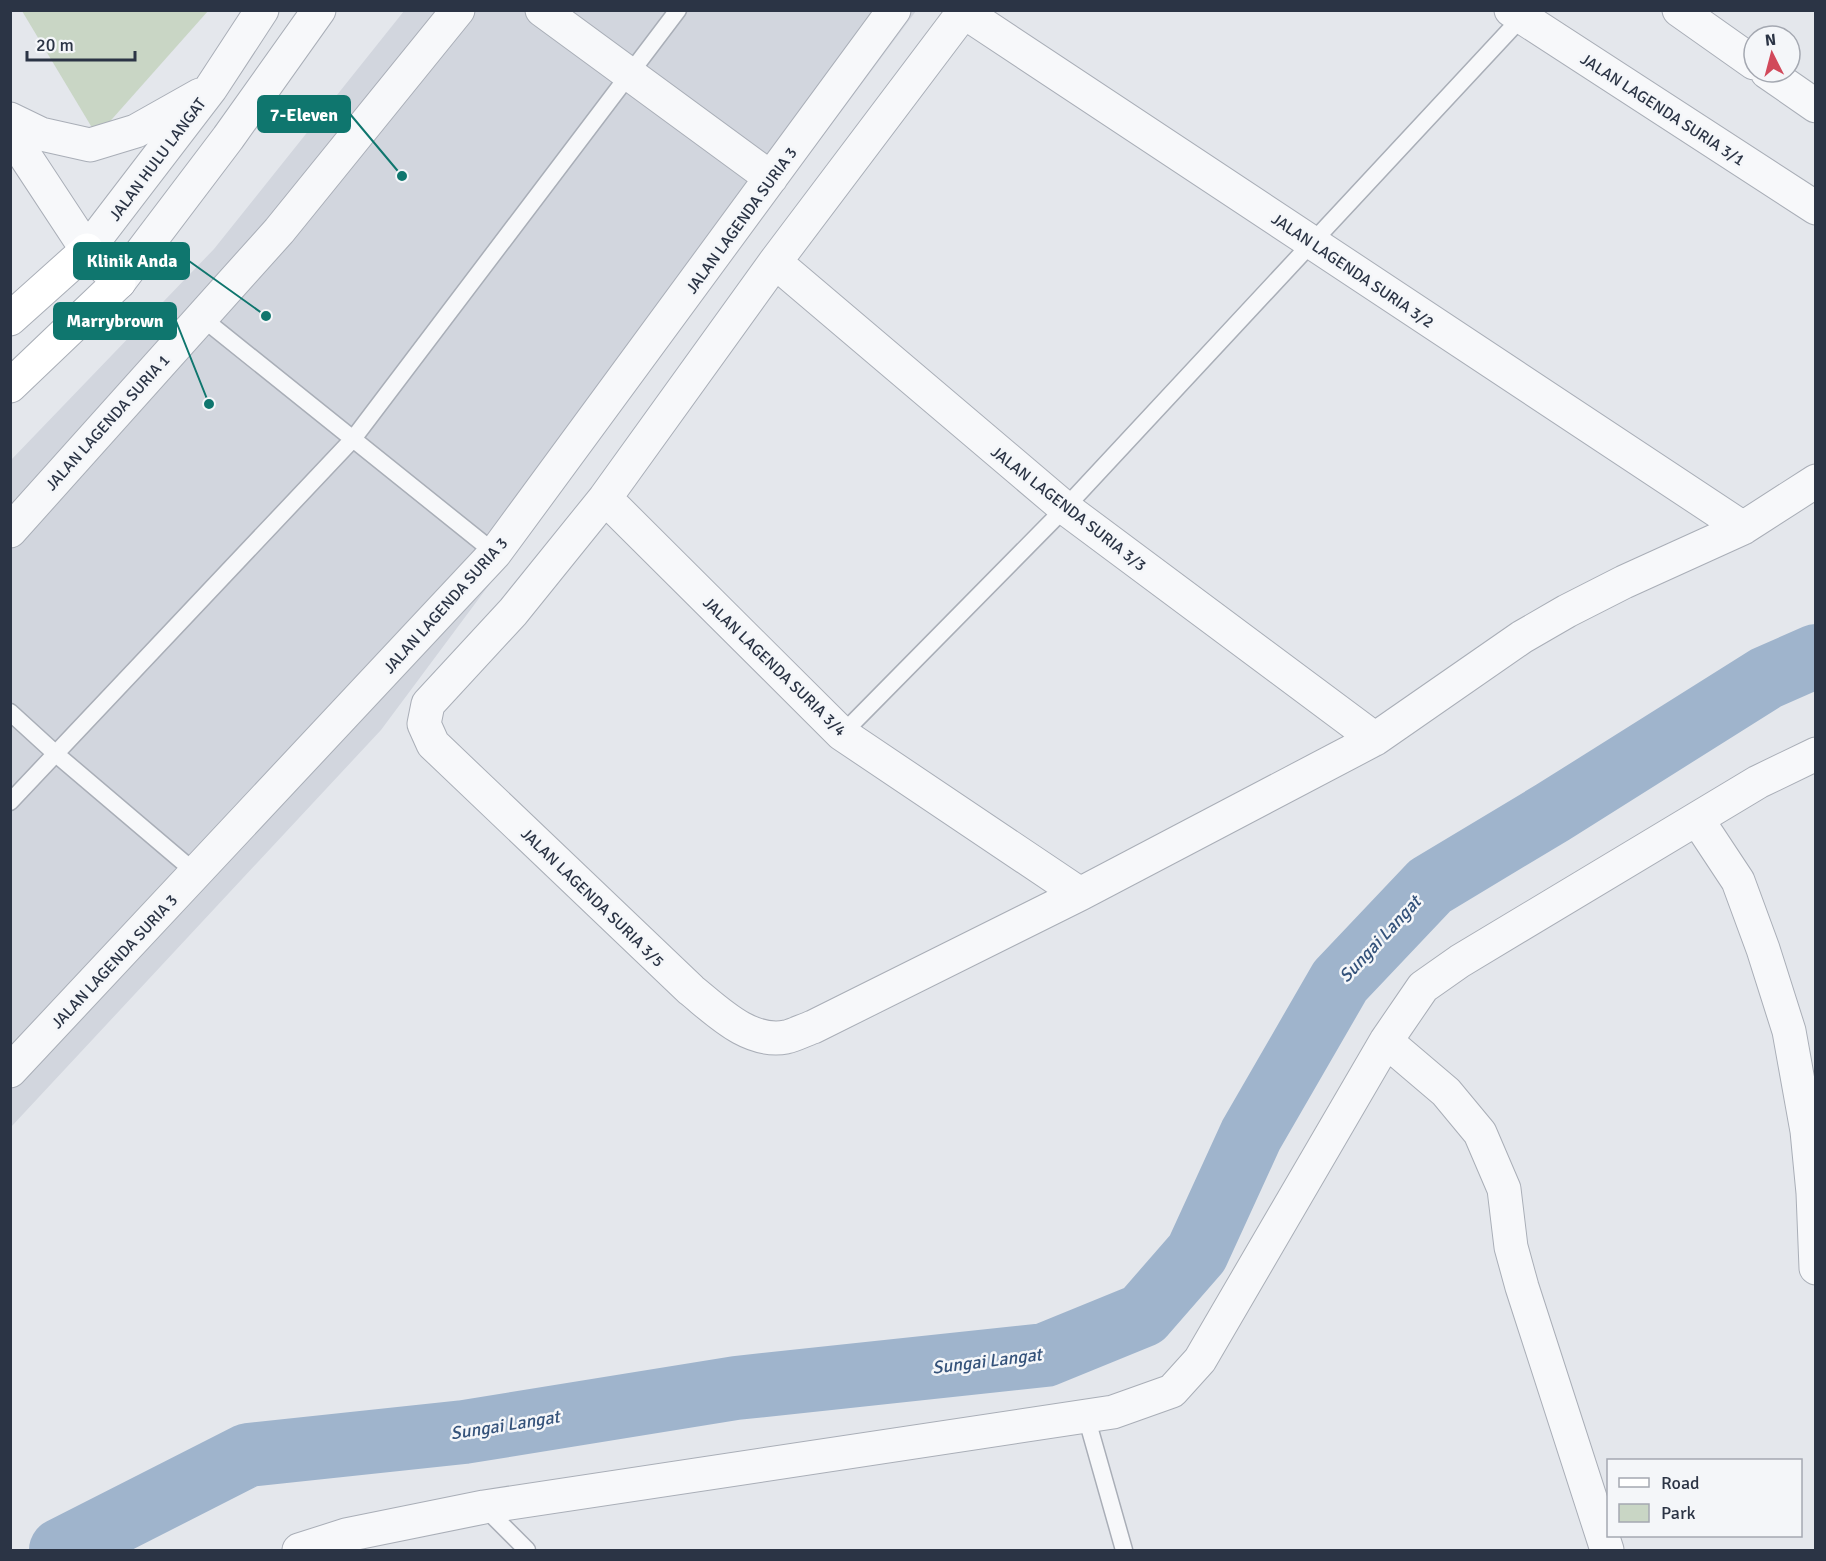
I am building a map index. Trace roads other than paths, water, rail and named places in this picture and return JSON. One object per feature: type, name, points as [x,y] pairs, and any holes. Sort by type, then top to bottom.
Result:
[{"type":"main road","name":"JALAN HULU LANGAT","points":[[10,319],[87,250]]},
{"type":"main road","points":[[10,386],[119,282]]},
{"type":"street","name":"JALAN HULU LANGAT","points":[[87,250],[211,88],[262,10]]},
{"type":"street","points":[[10,133],[87,250],[119,282],[228,138],[319,10]]},
{"type":"street","name":"JALAN LAGENDA SURIA 1","points":[[10,531],[279,231],[458,10]]},
{"type":"street","points":[[542,10],[771,178]]},
{"type":"street","name":"JALAN LAGENDA SURIA 3","points":[[10,1071],[495,553],[894,10]]},
{"type":"street","points":[[1679,10],[1742,55]]},
{"type":"street","points":[[605,498],[775,262],[964,11]]},
{"type":"street","name":"JALAN LAGENDA SURIA 3/2","points":[[964,11],[1743,528]]},
{"type":"street","name":"JALAN LAGENDA SURIA 3/1","points":[[1516,14],[1815,208]]},
{"type":"street","points":[[1784,84],[1815,106]]},
{"type":"street","points":[[10,119],[42,134],[90,145],[136,131],[211,88]]},
{"type":"street","name":"JALAN LAGENDA SURIA 3/3","points":[[775,262],[1065,508],[1374,739]]},
{"type":"street","points":[[1080,894],[1374,739],[1531,631],[1624,582],[1743,528],[1815,482]]},
{"type":"street","name":"JALAN LAGENDA SURIA 3/5","points":[[605,498],[513,612],[428,704],[424,724],[433,744],[691,990],[744,1030],[764,1036],[785,1037],[823,1022],[1080,894]]},
{"type":"street","name":"JALAN LAGENDA SURIA 3/4","points":[[605,498],[842,734],[1080,894]]},
{"type":"street","points":[[299,1551],[346,1535],[484,1506],[1113,1412],[1172,1390],[1200,1360],[1386,1041],[1423,987],[1758,782],[1815,754]]},
{"type":"street","points":[[1697,819],[1738,881],[1789,1031],[1807,1131],[1813,1193],[1815,1268]]},
{"type":"street","points":[[1386,1041],[1446,1092],[1480,1133],[1504,1189],[1511,1247],[1522,1287],[1607,1551]]},
{"type":"lane","points":[[10,802],[353,439],[678,10]]},
{"type":"lane","points":[[842,734],[1065,508],[1311,242],[1516,14]]},
{"type":"lane","points":[[201,317],[495,553]]},
{"type":"lane","points":[[10,712],[196,873]]},
{"type":"lane","points":[[1086,1416],[1124,1551]]},
{"type":"lane","points":[[484,1506],[527,1551]]},
{"type":"waterway","name":"Sungai Langat","points":[[61,1550],[248,1455],[464,1432],[736,1388],[1045,1355],[1143,1315],[1197,1253],[1251,1135],[1340,981],[1430,886],[1553,812],[1766,678],[1816,656]]},
{"type":"place","name":"7-Eleven","points":[[402,176]]},
{"type":"place","name":"Klinik Anda","points":[[266,316]]},
{"type":"place","name":"Marrybrown","points":[[209,404]]}]
